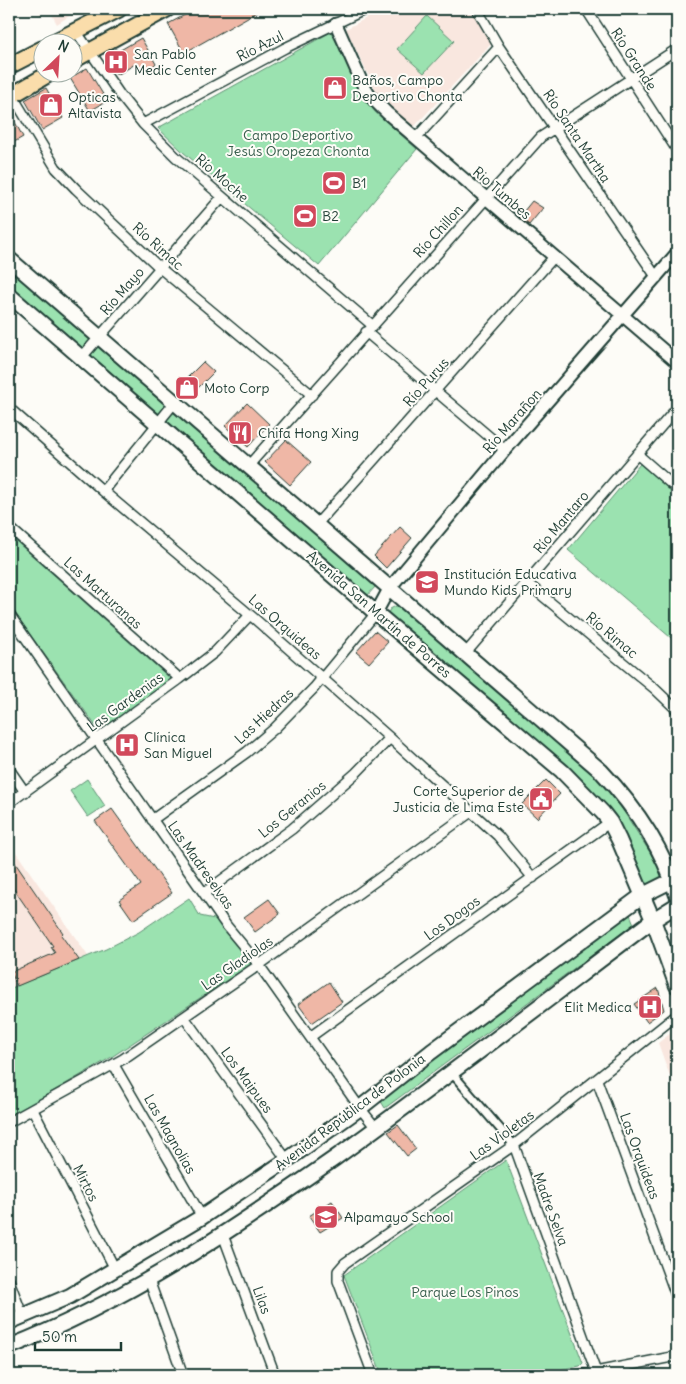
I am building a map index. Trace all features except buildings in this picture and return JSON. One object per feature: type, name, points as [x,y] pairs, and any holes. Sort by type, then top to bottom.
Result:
[{"type":"main road","points":[[76,31],[119,9]]},
{"type":"main road","points":[[126,9],[129,19],[138,24]]},
{"type":"main road","points":[[82,55],[167,9]]},
{"type":"main road","points":[[9,66],[32,53]]},
{"type":"main road","points":[[10,96],[34,82]]},
{"type":"main road","name":"Avenida San Martín de Porres","points":[[9,259],[601,771],[636,812],[675,879],[677,895]]},
{"type":"main road","name":"Avenida San Martín de Porres","points":[[9,295],[376,613],[562,771],[591,800],[610,822],[619,840],[653,920],[677,986]]},
{"type":"main road","name":"Avenida República de Polonia","points":[[9,1322],[70,1296],[202,1217],[288,1160],[643,895],[675,879]]},
{"type":"main road","name":"Avenida República de Polonia","points":[[9,1347],[32,1338],[149,1280],[223,1235],[376,1128],[653,920],[677,905]]},
{"type":"street","name":"Río Azul","points":[[142,124],[286,48],[366,9]]},
{"type":"street","name":"Río Santa Martha","points":[[476,9],[499,47],[657,278]]},
{"type":"street","name":"Río Grande","points":[[586,9],[677,150]]},
{"type":"street","name":"Rio Tumbes","points":[[336,24],[363,86],[387,113],[677,362]]},
{"type":"street","name":"Río Moche","points":[[76,31],[142,124],[176,157],[369,328],[437,391],[506,450]]},
{"type":"street","points":[[416,138],[499,47]]},
{"type":"street","name":"Río Chillon","points":[[249,465],[541,137],[677,49]]},
{"type":"street","name":"Río Rimac","points":[[10,96],[56,168],[76,190],[160,268],[312,395]]},
{"type":"street","name":"Río Mayo","points":[[81,358],[222,197]]},
{"type":"street","name":"Río Marañon","points":[[376,613],[389,588],[677,253]]},
{"type":"street","name":"Río Purus","points":[[317,524],[554,257]]},
{"type":"street","points":[[104,491],[175,402]]},
{"type":"street","name":"Las Orquideas","points":[[9,408],[390,738],[498,836],[533,878]]},
{"type":"street","name":"Río Mantaro","points":[[465,654],[677,408]]},
{"type":"street","points":[[637,454],[677,489]]},
{"type":"street","name":"Las Marturanas","points":[[9,527],[180,679]]},
{"type":"street","name":"Río Rimac","points":[[527,583],[655,688],[677,710]]},
{"type":"street","name":"Las Hiedras","points":[[152,820],[247,752],[276,728],[322,678],[376,613]]},
{"type":"street","name":"Las Madreselvas","points":[[9,614],[226,925],[259,965],[376,1128]]},
{"type":"street","name":"Las Gardenias","points":[[9,803],[215,652],[250,615]]},
{"type":"street","name":"Los Geranios","points":[[204,893],[292,829],[356,773],[390,738]]},
{"type":"street","points":[[9,769],[25,792]]},
{"type":"street","name":"Las Gladiolas","points":[[9,1122],[114,1065],[259,965],[471,812]]},
{"type":"street","name":"Los Dogos","points":[[310,1037],[610,822]]},
{"type":"street","name":"Las Violetas","points":[[373,1375],[338,1281],[338,1271],[345,1263],[514,1145],[677,1015]]},
{"type":"street","name":"Los Maipues","points":[[184,1017],[288,1160]]},
{"type":"street","name":"Las Magnolias","points":[[114,1065],[202,1217]]},
{"type":"street","name":"Madre Selva","points":[[450,1072],[514,1145],[596,1372]]},
{"type":"street","name":"Las Orquideas","points":[[597,1080],[677,1298]]},
{"type":"street","name":"Mirtos","points":[[33,1110],[115,1269]]},
{"type":"street","name":"Lilas","points":[[223,1235],[275,1375]]},
{"type":"street","points":[[9,1280],[23,1317]]},
{"type":"street","points":[[149,1280],[184,1375]]},
{"type":"street","points":[[580,1375],[677,1356]]},
{"type":"shaded area","points":[[36,9],[49,9],[40,14]]},
{"type":"shaded area","points":[[49,9],[80,9],[57,24]]},
{"type":"shaded area","points":[[383,9],[470,9],[492,43],[414,127],[380,99],[346,29]]},
{"type":"shaded area","points":[[9,842],[88,956],[9,989]]},
{"type":"shaded area","points":[[671,1033],[677,1049],[677,1077],[671,1079],[658,1043]]},
{"type":"green space","points":[[427,16],[454,41],[424,73],[397,49]]},
{"type":"green space","name":"Campo Deportivo Jesús Oropeza Chonta","points":[[331,32],[365,98],[375,112],[417,149],[319,266],[183,152],[158,128]]},
{"type":"green space","points":[[9,267],[165,405],[163,409],[158,414],[154,414],[9,286]]},
{"type":"green space","points":[[175,412],[376,586],[366,597],[166,425],[167,417]]},
{"type":"green space","points":[[640,464],[677,496],[677,643],[568,550]]},
{"type":"green space","points":[[9,535],[172,680],[100,732],[9,605]]},
{"type":"green space","points":[[398,605],[610,790],[660,868],[663,875],[660,881],[650,884],[640,879],[616,825],[387,615],[390,609]]},
{"type":"green space","points":[[87,779],[105,806],[88,817],[70,791]]},
{"type":"green space","points":[[189,898],[200,916],[219,920],[251,964],[110,1058],[9,1117],[9,989],[106,949],[139,932]]},
{"type":"green space","points":[[629,912],[634,924],[385,1108],[379,1098],[442,1053]]},
{"type":"green space","name":"Parque Los Pinos","points":[[506,1160],[583,1363],[580,1366],[533,1375],[382,1375],[344,1275]]},
{"type":"place","name":"San Pablo Medic Center","points":[[116,62]]},
{"type":"place","name":"Baños, Campo Deportivo Chonta","points":[[335,88]]},
{"type":"place","name":"Opticas Altavista","points":[[51,105]]},
{"type":"place","name":"B1","points":[[334,183]]},
{"type":"place","name":"B2","points":[[305,216]]},
{"type":"place","name":"Moto Corp","points":[[187,388]]},
{"type":"place","name":"Chifa Hong Xing","points":[[240,433]]},
{"type":"place","name":"Institución Educativa Mundo Kids Primary","points":[[427,582]]},
{"type":"place","name":"Clínica San Miguel","points":[[127,745]]},
{"type":"place","name":"Corte Superior de Justicia de Lima Este","points":[[541,799]]},
{"type":"place","name":"Elit Medica","points":[[650,1007]]},
{"type":"place","name":"Alpamayo School","points":[[326,1217]]}]
